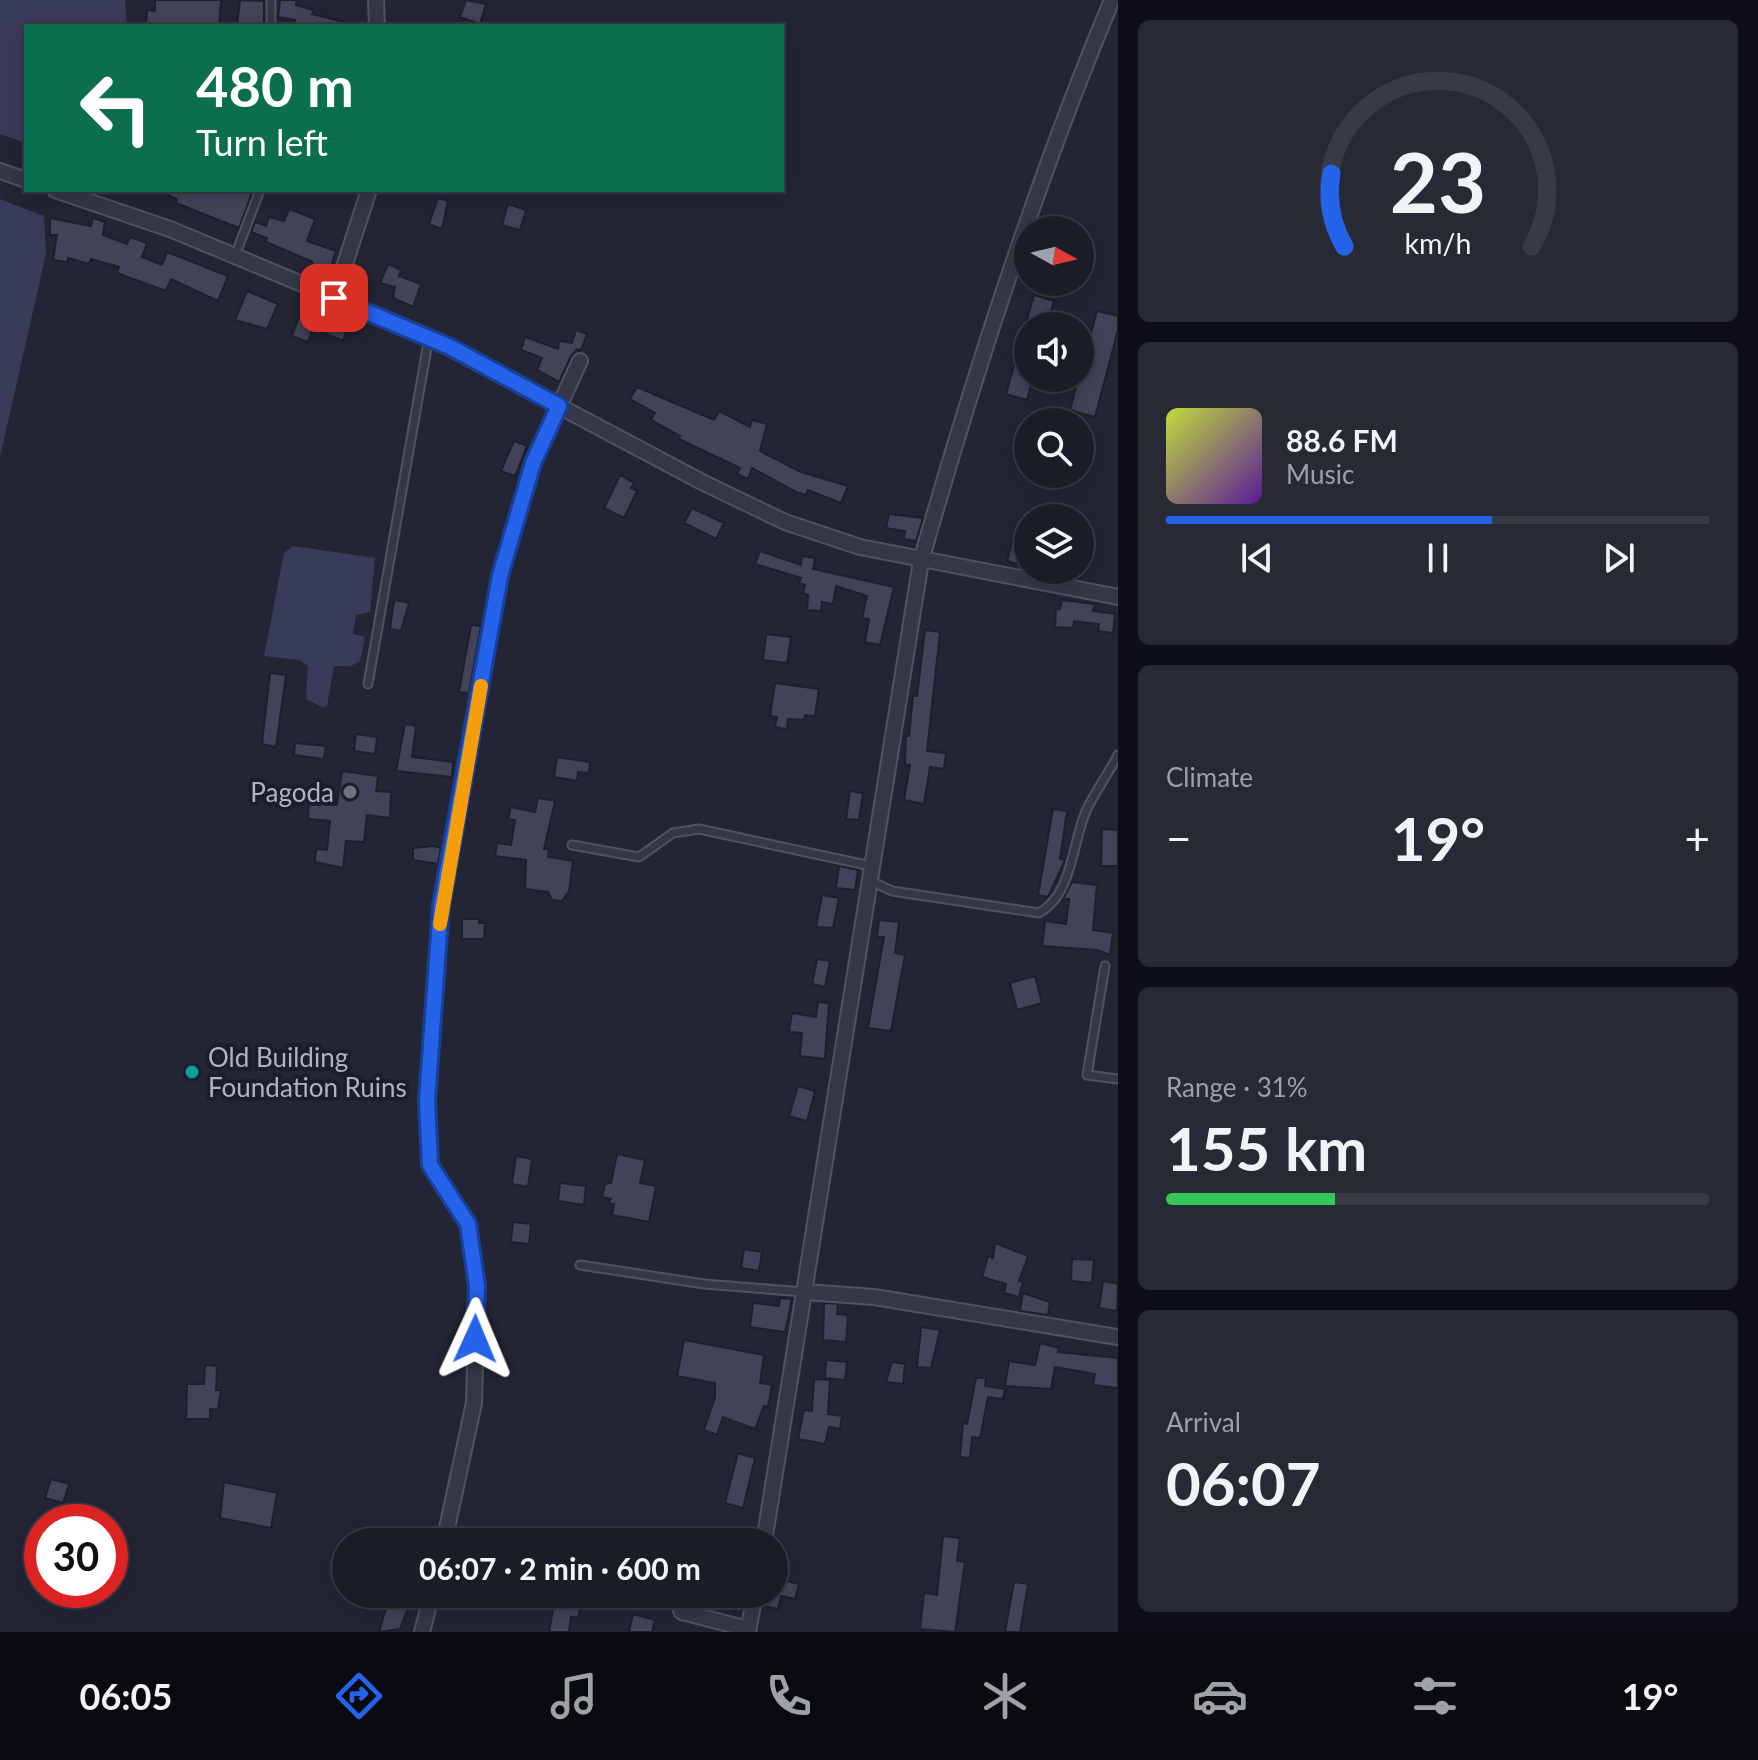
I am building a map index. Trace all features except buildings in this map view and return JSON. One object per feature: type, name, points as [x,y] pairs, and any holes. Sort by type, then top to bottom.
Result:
[{"type":"street","points":[[376,0],[377,24]]},
{"type":"street","points":[[766,1528],[921,561],[962,416],[1082,73],[1112,0]]},
{"type":"street","points":[[0,171],[24,179]]},
{"type":"street","points":[[60,192],[235,256],[429,337],[785,522],[860,547],[921,561],[1118,597]]},
{"type":"street","points":[[334,298],[368,192]]},
{"type":"street","points":[[447,1528],[474,1403],[477,1286],[468,1224],[430,1165],[427,1101],[441,905],[500,576],[533,463],[580,361]]},
{"type":"street","points":[[805,1292],[874,1297],[1118,1337]]},
{"type":"street","points":[[422,1632],[428,1608]]},
{"type":"street","points":[[680,1608],[682,1612],[748,1631],[752,1608]]},
{"type":"lane","points":[[271,0],[271,24]]},
{"type":"lane","points":[[235,256],[259,192]]},
{"type":"lane","points":[[368,684],[429,337]]},
{"type":"lane","points":[[572,845],[639,857],[673,833],[699,829],[872,874],[892,891],[1039,913],[1048,908],[1063,886],[1086,811],[1118,755]]},
{"type":"lane","points":[[1105,966],[1087,1075],[1118,1079]]},
{"type":"lane","points":[[580,1265],[704,1284],[805,1292]]},
{"type":"water","points":[[0,0],[125,0],[127,24],[24,24],[24,142],[0,134]]},
{"type":"water","points":[[0,199],[44,216],[46,254],[0,457]]},
{"type":"water","points":[[293,546],[375,558],[370,612],[356,615],[353,634],[365,637],[360,661],[351,666],[334,666],[327,706],[322,707],[306,699],[308,666],[299,660],[264,656],[284,553]]},
{"type":"slow traffic","points":[[440,924],[481,686]]},
{"type":"place","name":"Pagoda","points":[[350,792]]},
{"type":"place","name":"Old Building Foundation Ruins","points":[[192,1072]]},
{"type":"route","points":[[334,298],[450,347],[559,406],[533,463],[500,576],[441,905],[427,1101],[430,1165],[468,1224],[477,1286],[475,1339]]}]
